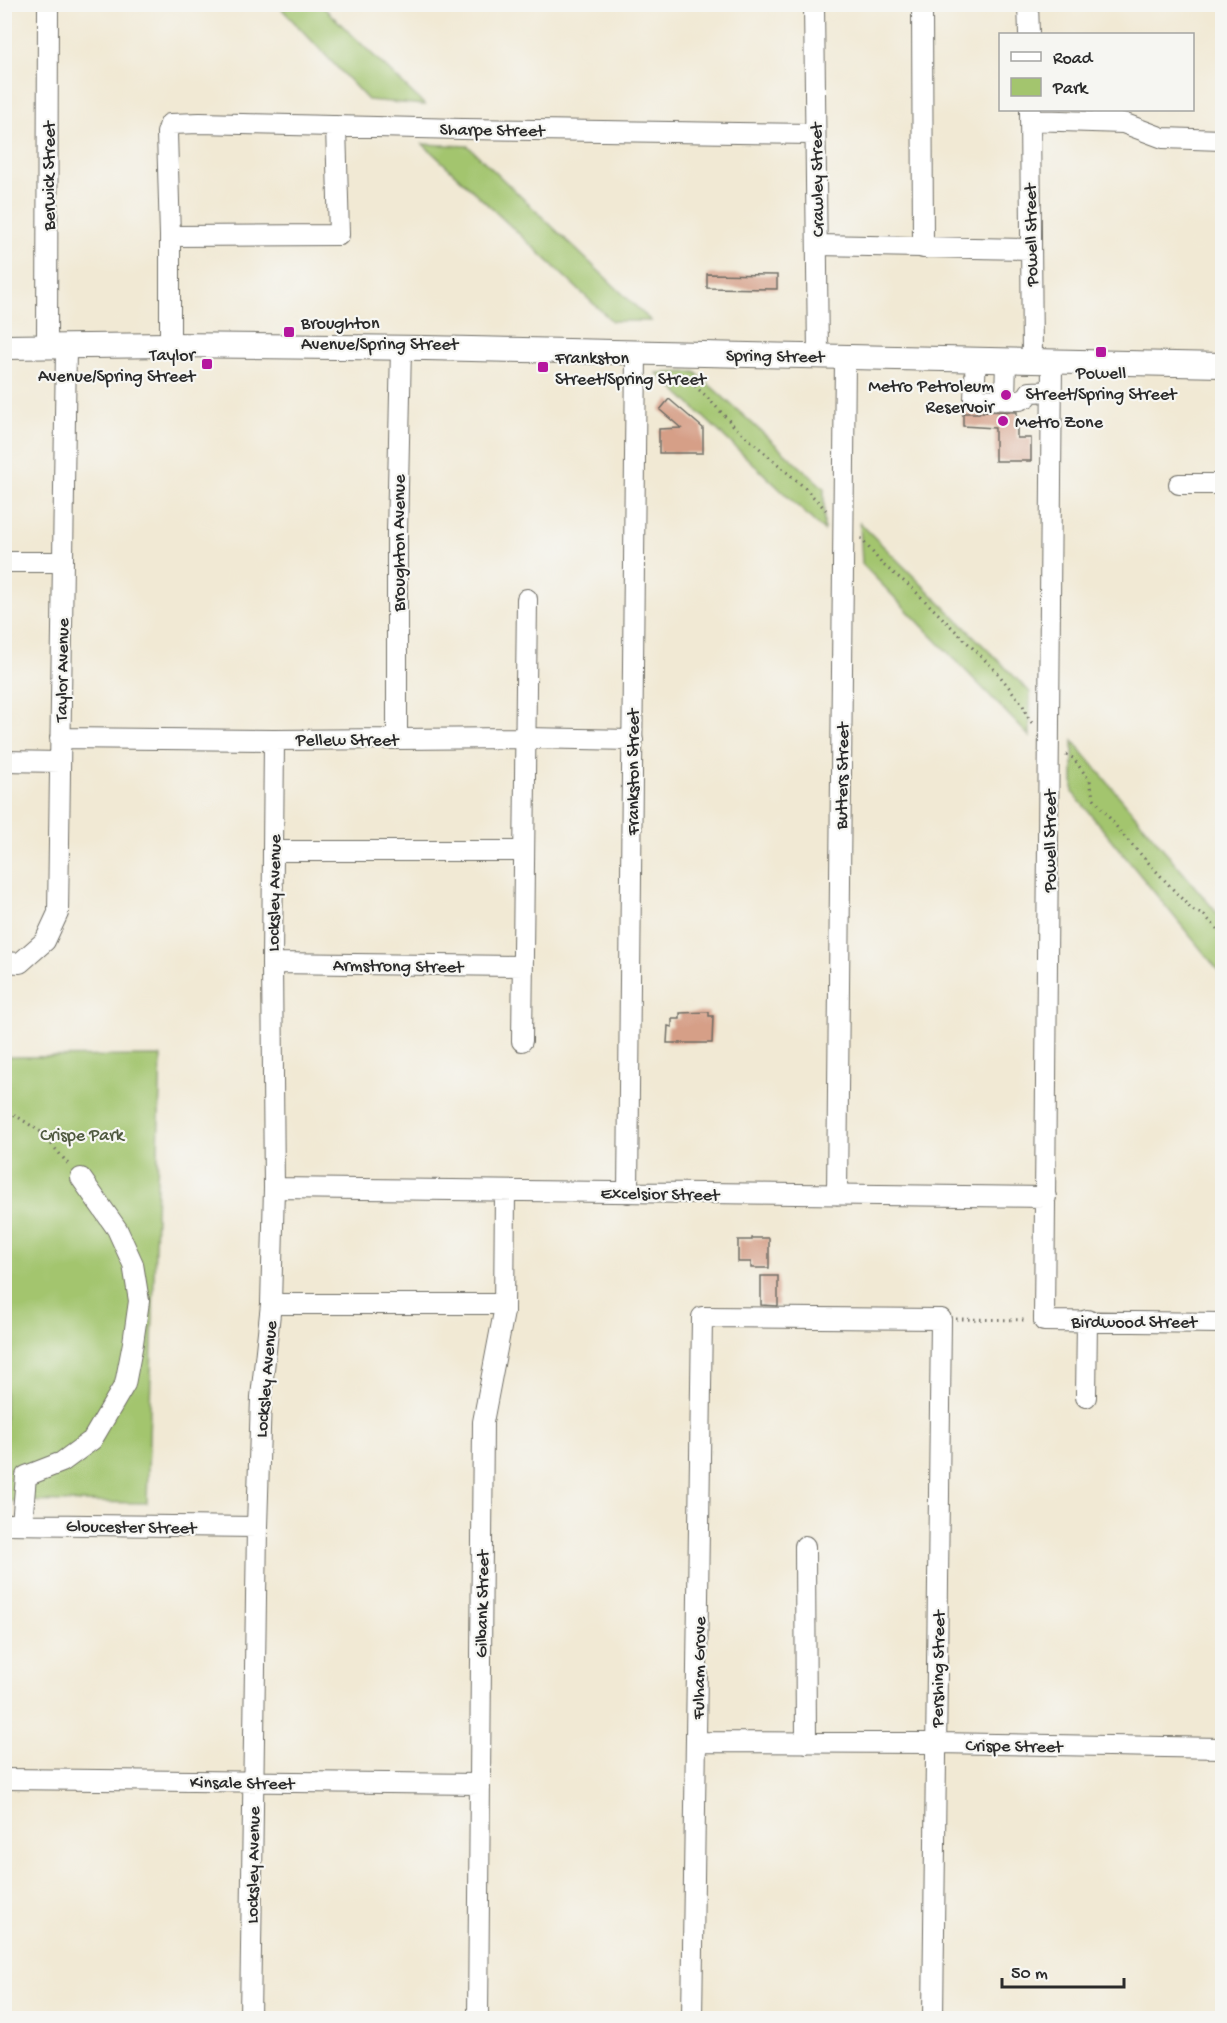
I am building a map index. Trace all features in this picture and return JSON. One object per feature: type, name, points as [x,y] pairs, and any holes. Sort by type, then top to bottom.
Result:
[{"type":"main road","name":"Spring Street","points":[[4,347],[170,345],[636,351],[1222,365]]},
{"type":"street","name":"Berwick Street","points":[[48,4],[56,347]]},
{"type":"street","name":"Crawley Street","points":[[814,4],[818,356]]},
{"type":"street","points":[[922,4],[923,248]]},
{"type":"street","points":[[1028,4],[1029,33]]},
{"type":"street","points":[[1030,115],[1123,123],[1162,138],[1222,140]]},
{"type":"street","name":"Powell Street","points":[[1030,115],[1030,249],[1042,361],[1052,391],[1044,1321]]},
{"type":"street","name":"Sharpe Street","points":[[170,236],[167,134],[170,124],[193,122],[815,134]]},
{"type":"street","points":[[170,345],[170,236],[339,236],[336,126]]},
{"type":"street","points":[[817,245],[1030,249]]},
{"type":"street","name":"Taylor Avenue","points":[[4,962],[20,963],[45,941],[58,913],[62,562],[56,347]]},
{"type":"street","name":"Broughton Avenue","points":[[397,738],[397,527],[401,348]]},
{"type":"street","name":"Frankston Street","points":[[628,1193],[636,351]]},
{"type":"street","name":"Butters Street","points":[[837,1195],[845,357]]},
{"type":"street","points":[[976,359],[974,399],[1020,400],[1035,391],[1052,391]]},
{"type":"street","points":[[1005,400],[1006,360]]},
{"type":"street","points":[[1179,484],[1222,484]]},
{"type":"street","points":[[4,562],[62,562]]},
{"type":"street","points":[[522,1041],[527,599]]},
{"type":"street","name":"Pellew Street","points":[[60,738],[633,740]]},
{"type":"street","name":"Locksley Avenue","points":[[250,2019],[257,1527],[261,1396],[271,1304],[274,1188],[272,963],[274,740]]},
{"type":"street","points":[[4,761],[60,762]]},
{"type":"street","points":[[273,851],[524,851]]},
{"type":"street","name":"Armstrong Street","points":[[272,963],[523,966]]},
{"type":"street","points":[[13,1524],[26,1476],[62,1462],[92,1440],[125,1384],[139,1301],[133,1264],[117,1229],[81,1178]]},
{"type":"street","name":"Excelsior Street","points":[[274,1188],[1046,1197]]},
{"type":"street","name":"Gilbank Street","points":[[478,2019],[483,1422],[504,1304],[505,1192]]},
{"type":"street","points":[[271,1304],[504,1304]]},
{"type":"street","name":"Fulham Grove","points":[[692,2019],[702,1317],[941,1319]]},
{"type":"street","name":"Pershing Street","points":[[933,2019],[941,1319]]},
{"type":"street","points":[[1086,1396],[1087,1320]]},
{"type":"street","name":"Birdwood Street","points":[[1044,1321],[1222,1323]]},
{"type":"street","name":"Gloucester Street","points":[[13,1524],[257,1527]]},
{"type":"street","points":[[805,1546],[806,1743]]},
{"type":"street","name":"Crispe Street","points":[[697,1742],[1222,1748]]},
{"type":"street","name":"Kinsale Street","points":[[4,1779],[480,1784]]},
{"type":"path","points":[[677,369],[735,427],[804,487],[826,510]]},
{"type":"path","points":[[859,538],[882,564],[911,587],[996,671],[1023,705],[1030,723],[1042,723],[1058,751],[1073,758],[1090,781],[1093,797],[1123,835],[1192,910],[1204,915],[1222,934]]},
{"type":"path","points":[[4,1107],[40,1132],[81,1178]]},
{"type":"path","points":[[941,1319],[1044,1321]]},
{"type":"green space","points":[[278,5],[321,5],[425,105],[368,100]]},
{"type":"green space","points":[[423,144],[468,146],[651,321],[612,321]]},
{"type":"green space","points":[[695,372],[824,488],[824,531],[657,373]]},
{"type":"green space","points":[[860,523],[1030,692],[1030,737],[862,564]]},
{"type":"green space","points":[[1073,741],[1222,919],[1222,975],[1073,793]]},
{"type":"green space","name":"Crispe Park","points":[[161,1056],[147,1503],[5,1501],[5,1057]]},
{"type":"building","points":[[707,274],[777,275],[777,289],[707,288]]},
{"type":"building","points":[[669,399],[703,428],[703,453],[659,453],[659,429],[681,428],[660,410]]},
{"type":"building","points":[[983,411],[1017,412],[1017,438],[1031,438],[1031,461],[995,461],[995,428],[963,426],[963,413],[983,413]]},
{"type":"building","points":[[709,1012],[709,1016],[713,1016],[712,1043],[667,1043],[668,1026],[672,1027],[672,1019],[680,1019],[680,1013]]},
{"type":"building","points":[[752,1238],[769,1238],[769,1268],[751,1268],[751,1262],[738,1262],[738,1240],[752,1240]]},
{"type":"building","points":[[761,1276],[778,1276],[778,1306],[761,1305]]},
{"type":"place","name":"Broughton Avenue/Spring Street","points":[[289,332]]},
{"type":"place","name":"Powell Street/Spring Street","points":[[1101,352]]},
{"type":"place","name":"Taylor Avenue/Spring Street","points":[[207,364]]},
{"type":"place","name":"Frankston Street/Spring Street","points":[[543,367]]},
{"type":"place","name":"Metro Petroleum Reservoir","points":[[1006,395]]},
{"type":"place","name":"Metro Zone","points":[[1003,421]]}]
